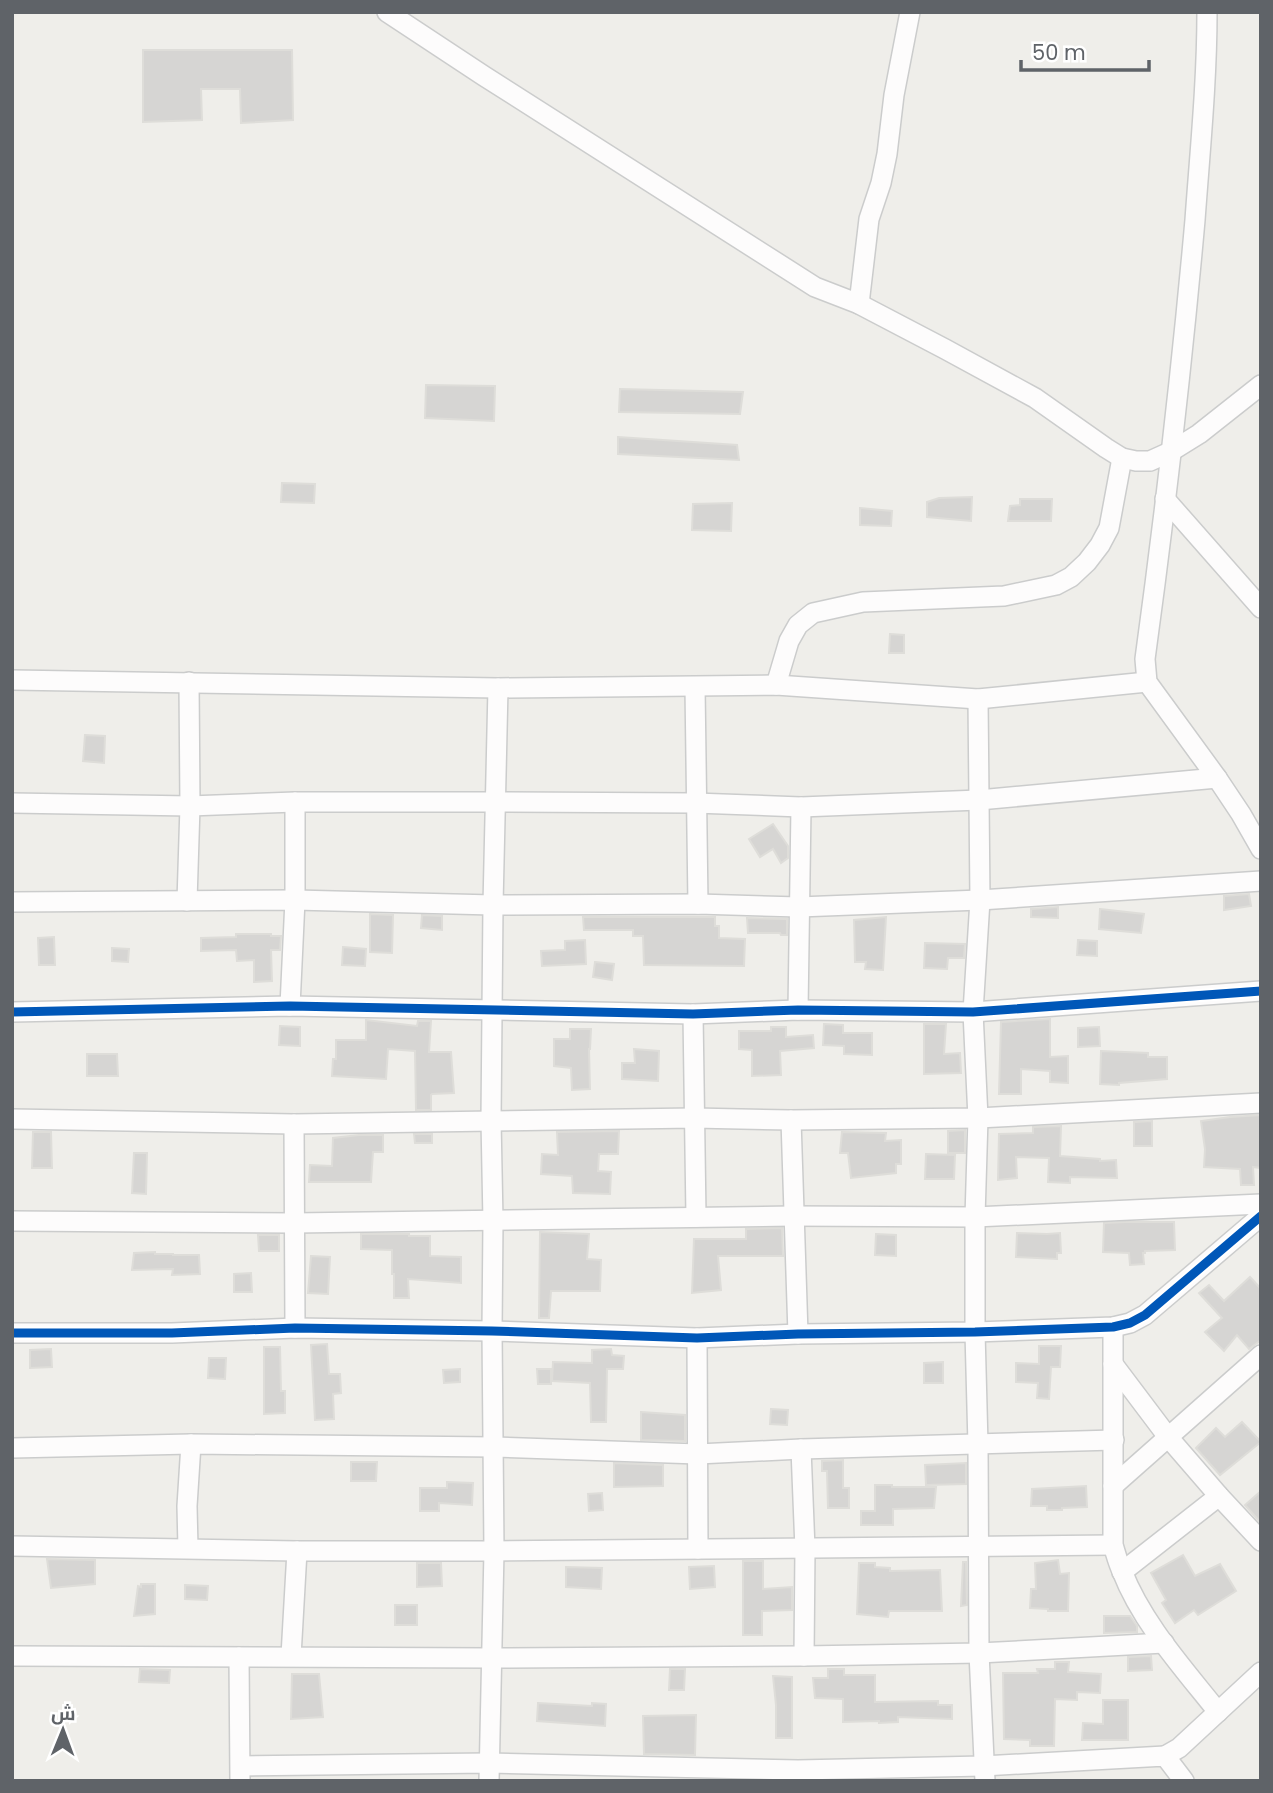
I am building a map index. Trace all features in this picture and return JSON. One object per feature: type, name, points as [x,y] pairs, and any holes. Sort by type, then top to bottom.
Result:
[{"type":"street","points":[[387,12],[495,84],[815,287],[859,304],[1035,398],[1106,449],[1122,457],[1150,461],[1170,452],[1199,434],[1261,385]]},
{"type":"street","points":[[859,304],[869,219],[881,184],[887,154],[894,95],[910,12]]},
{"type":"street","points":[[1207,12],[1202,133],[1186,324],[1145,659],[1147,682],[1217,778],[1261,849]]},
{"type":"street","points":[[776,685],[789,641],[798,625],[813,613],[863,602],[1004,596],[1056,585],[1071,578],[1100,545],[1108,528],[1122,457]]},
{"type":"street","points":[[1165,499],[1261,608]]},
{"type":"street","points":[[12,680],[498,688],[776,685],[978,699],[1147,682]]},
{"type":"street","points":[[187,901],[190,806],[189,682]]},
{"type":"street","points":[[695,687],[698,904]]},
{"type":"street","points":[[489,1772],[494,1551],[491,1120],[498,688]]},
{"type":"street","points":[[978,699],[980,900],[973,1012],[978,1118],[975,1332],[979,1653],[984,1774]]},
{"type":"street","points":[[12,803],[190,806],[295,802],[695,803],[801,807],[979,800],[1217,778]]},
{"type":"street","points":[[290,1006],[295,900],[295,802]]},
{"type":"street","points":[[798,1010],[801,807]]},
{"type":"street","points":[[12,902],[295,900],[493,905],[698,904],[799,907],[980,900],[1261,881]]},
{"type":"street","points":[[12,1012],[290,1006],[694,1014],[798,1010],[973,1012],[1261,991]]},
{"type":"street","points":[[694,1014],[696,1217]]},
{"type":"street","points":[[12,1119],[294,1124],[694,1118],[978,1118],[1261,1103]]},
{"type":"street","points":[[792,1119],[793,1216],[799,1334]]},
{"type":"street","points":[[294,1124],[295,1328]]},
{"type":"street","points":[[12,1221],[294,1223],[793,1216],[975,1217],[1261,1204]]},
{"type":"street","points":[[12,1333],[172,1333],[295,1328],[697,1338],[1113,1327],[1130,1323],[1145,1315],[1261,1216]]},
{"type":"street","points":[[1113,1327],[1113,1545],[1122,1572],[1142,1611],[1218,1712]]},
{"type":"street","points":[[697,1338],[698,1549]]},
{"type":"street","points":[[1113,1486],[1261,1355]]},
{"type":"street","points":[[1113,1364],[1168,1437],[1261,1541]]},
{"type":"street","points":[[12,1448],[191,1444],[494,1447],[698,1454],[802,1448],[1114,1440]]},
{"type":"street","points":[[188,1548],[187,1506],[191,1444]]},
{"type":"street","points":[[802,1448],[804,1656]]},
{"type":"street","points":[[1122,1572],[1219,1496]]},
{"type":"street","points":[[12,1546],[494,1551],[1113,1545]]},
{"type":"street","points":[[290,1656],[297,1551]]},
{"type":"street","points":[[12,1656],[804,1656],[979,1653],[1164,1643]]},
{"type":"street","points":[[239,1657],[240,1774],[984,1774],[1164,1756],[1179,1748],[1261,1672]]},
{"type":"street","points":[[1164,1756],[1184,1781]]},
{"type":"building","points":[[143,50],[292,50],[293,120],[241,123],[240,89],[201,89],[202,120],[143,122]]},
{"type":"building","points":[[426,385],[495,386],[494,421],[425,418]]},
{"type":"building","points":[[620,389],[743,392],[740,414],[619,412]]},
{"type":"building","points":[[618,437],[737,445],[739,460],[618,454]]},
{"type":"building","points":[[282,483],[315,484],[314,503],[281,502]]},
{"type":"building","points":[[972,497],[971,521],[927,517],[927,502],[939,498]]},
{"type":"building","points":[[1020,499],[1052,499],[1051,521],[1008,521],[1010,506],[1020,505]]},
{"type":"building","points":[[732,503],[731,531],[692,530],[693,504]]},
{"type":"building","points":[[860,508],[892,511],[891,526],[860,525]]},
{"type":"building","points":[[890,634],[904,635],[904,653],[889,653]]},
{"type":"building","points":[[85,735],[105,736],[104,763],[83,761]]},
{"type":"building","points":[[773,824],[788,846],[788,858],[781,863],[773,849],[760,857],[749,839]]},
{"type":"building","points":[[1249,894],[1251,906],[1224,910],[1224,896]]},
{"type":"building","points":[[1058,907],[1058,918],[1031,917],[1031,909]]},
{"type":"building","points":[[1100,909],[1144,914],[1141,933],[1099,929]]},
{"type":"building","points":[[370,914],[393,915],[392,953],[370,952]]},
{"type":"building","points":[[422,915],[442,916],[442,930],[421,928]]},
{"type":"building","points":[[583,917],[715,917],[715,926],[719,926],[719,938],[745,939],[744,966],[644,965],[643,936],[633,936],[633,930],[584,930]]},
{"type":"building","points":[[886,917],[883,970],[865,969],[866,962],[855,962],[854,920]]},
{"type":"building","points":[[747,918],[787,919],[787,935],[748,933]]},
{"type":"building","points":[[236,934],[281,936],[280,950],[271,950],[272,981],[254,982],[254,960],[237,961],[236,950],[201,951],[201,938],[236,937]]},
{"type":"building","points":[[54,937],[55,965],[39,965],[38,938]]},
{"type":"building","points":[[585,940],[586,964],[542,966],[541,951],[565,950],[565,941]]},
{"type":"building","points":[[1078,940],[1097,941],[1097,956],[1077,955]]},
{"type":"building","points":[[925,943],[965,944],[964,958],[948,958],[947,969],[924,968]]},
{"type":"building","points":[[343,947],[366,949],[365,966],[342,965]]},
{"type":"building","points":[[112,948],[129,949],[128,962],[112,961]]},
{"type":"building","points":[[595,962],[614,964],[612,980],[593,977]]},
{"type":"building","points":[[1050,1019],[1050,1057],[1068,1056],[1068,1083],[1050,1082],[1050,1071],[1021,1069],[1021,1094],[999,1094],[1001,1022]]},
{"type":"building","points":[[366,1020],[417,1026],[418,1021],[431,1021],[429,1052],[451,1052],[454,1093],[432,1094],[431,1110],[416,1110],[415,1051],[388,1049],[386,1079],[332,1076],[336,1040],[366,1040]]},
{"type":"building","points":[[824,1024],[843,1025],[843,1033],[872,1033],[872,1055],[844,1054],[844,1046],[823,1045]]},
{"type":"building","points":[[924,1024],[946,1024],[944,1054],[960,1053],[961,1073],[924,1074]]},
{"type":"building","points":[[280,1026],[300,1027],[300,1046],[279,1045]]},
{"type":"building","points":[[771,1027],[786,1027],[786,1037],[813,1035],[814,1048],[780,1051],[781,1075],[752,1076],[752,1050],[739,1049],[739,1031],[771,1031]]},
{"type":"building","points":[[1099,1027],[1100,1046],[1078,1047],[1078,1028]]},
{"type":"building","points":[[570,1029],[591,1029],[590,1089],[572,1090],[571,1068],[554,1066],[554,1039],[570,1039]]},
{"type":"building","points":[[634,1049],[659,1051],[658,1081],[622,1079],[622,1063],[635,1063]]},
{"type":"building","points":[[1101,1051],[1148,1053],[1148,1057],[1167,1057],[1167,1079],[1119,1085],[1100,1084]]},
{"type":"building","points":[[87,1054],[117,1054],[118,1076],[87,1076]]},
{"type":"building","points":[[1261,1115],[1261,1168],[1253,1167],[1254,1185],[1241,1185],[1240,1169],[1204,1167],[1205,1149],[1201,1121]]},
{"type":"building","points":[[1152,1121],[1152,1146],[1134,1146],[1134,1122]]},
{"type":"building","points":[[1061,1126],[1060,1156],[1100,1161],[1116,1160],[1117,1178],[1070,1177],[1070,1183],[1048,1182],[1049,1158],[1016,1157],[1017,1178],[998,1180],[999,1134],[1033,1133],[1033,1127]]},
{"type":"building","points":[[965,1130],[965,1153],[948,1153],[948,1131]]},
{"type":"building","points":[[619,1131],[618,1154],[599,1154],[598,1171],[611,1172],[610,1194],[573,1193],[572,1176],[541,1174],[542,1154],[558,1155],[557,1132]]},
{"type":"building","points":[[33,1132],[51,1132],[52,1168],[32,1168]]},
{"type":"building","points":[[842,1132],[886,1133],[885,1141],[901,1140],[901,1164],[896,1164],[896,1173],[851,1178],[848,1153],[840,1153]]},
{"type":"building","points":[[414,1134],[432,1134],[432,1143],[415,1143]]},
{"type":"building","points":[[383,1135],[383,1152],[373,1152],[371,1182],[309,1182],[310,1165],[332,1166],[333,1138]]},
{"type":"building","points":[[134,1153],[147,1153],[146,1194],[132,1193]]},
{"type":"building","points":[[926,1154],[955,1155],[954,1179],[925,1179]]},
{"type":"building","points":[[1174,1222],[1175,1250],[1145,1251],[1144,1264],[1130,1265],[1129,1253],[1103,1252],[1104,1223]]},
{"type":"building","points":[[782,1228],[783,1256],[718,1256],[721,1290],[692,1293],[694,1239],[746,1239],[746,1229]]},
{"type":"building","points":[[540,1232],[589,1234],[587,1259],[601,1260],[600,1291],[551,1291],[549,1318],[539,1318]]},
{"type":"building","points":[[1017,1233],[1060,1233],[1061,1253],[1057,1253],[1057,1259],[1016,1257]]},
{"type":"building","points":[[361,1234],[430,1236],[430,1256],[461,1257],[461,1283],[408,1279],[409,1298],[394,1298],[392,1250],[361,1249]]},
{"type":"building","points":[[876,1234],[896,1235],[896,1256],[875,1255]]},
{"type":"building","points":[[258,1235],[279,1235],[279,1251],[259,1251]]},
{"type":"building","points":[[134,1253],[199,1255],[200,1274],[172,1275],[173,1269],[132,1270]]},
{"type":"building","points":[[311,1256],[330,1257],[328,1294],[308,1293]]},
{"type":"building","points":[[251,1273],[252,1292],[234,1292],[234,1274]]},
{"type":"building","points":[[1250,1277],[1261,1289],[1261,1340],[1249,1349],[1237,1335],[1224,1351],[1205,1332],[1222,1318],[1199,1293],[1209,1285],[1224,1301]]},
{"type":"building","points":[[327,1344],[329,1374],[340,1374],[341,1393],[333,1394],[334,1419],[315,1420],[311,1345]]},
{"type":"building","points":[[1039,1346],[1061,1346],[1060,1367],[1051,1367],[1049,1399],[1037,1398],[1038,1383],[1016,1382],[1016,1363],[1039,1364]]},
{"type":"building","points":[[264,1347],[280,1347],[281,1391],[285,1391],[285,1413],[264,1414]]},
{"type":"building","points":[[51,1349],[52,1367],[30,1368],[30,1350]]},
{"type":"building","points":[[611,1349],[612,1355],[624,1356],[623,1369],[607,1369],[606,1422],[591,1422],[590,1383],[552,1381],[553,1362],[592,1363],[592,1350]]},
{"type":"building","points":[[209,1358],[226,1358],[225,1379],[208,1378]]},
{"type":"building","points":[[943,1362],[943,1383],[924,1383],[924,1363]]},
{"type":"building","points":[[460,1369],[460,1382],[444,1383],[443,1370]]},
{"type":"building","points":[[537,1369],[551,1369],[551,1384],[538,1384]]},
{"type":"building","points":[[771,1409],[788,1410],[787,1425],[770,1424]]},
{"type":"building","points":[[641,1412],[685,1415],[685,1441],[641,1440]]},
{"type":"building","points":[[1242,1422],[1261,1442],[1220,1475],[1196,1448],[1216,1428],[1225,1437]]},
{"type":"building","points":[[843,1460],[843,1488],[849,1488],[849,1508],[828,1508],[827,1471],[822,1471],[822,1461]]},
{"type":"building","points":[[351,1462],[377,1462],[376,1481],[351,1481]]},
{"type":"building","points":[[614,1463],[663,1465],[663,1486],[614,1487]]},
{"type":"building","points":[[966,1463],[966,1484],[926,1485],[925,1465]]},
{"type":"building","points":[[447,1482],[473,1483],[472,1505],[439,1503],[439,1511],[420,1511],[420,1488],[447,1488]]},
{"type":"building","points":[[875,1485],[936,1487],[934,1508],[893,1509],[893,1525],[861,1525],[861,1511],[875,1511]]},
{"type":"building","points":[[1086,1486],[1087,1507],[1047,1510],[1047,1506],[1031,1506],[1032,1489]]},
{"type":"building","points":[[1261,1491],[1261,1523],[1245,1505]]},
{"type":"building","points":[[602,1493],[603,1510],[589,1511],[588,1494]]},
{"type":"building","points":[[1183,1555],[1195,1576],[1220,1564],[1236,1591],[1198,1615],[1194,1610],[1175,1623],[1162,1603],[1166,1600],[1151,1573]]},
{"type":"building","points":[[47,1559],[95,1560],[95,1584],[51,1588]]},
{"type":"building","points":[[1058,1560],[1060,1574],[1069,1573],[1068,1611],[1030,1608],[1031,1589],[1036,1589],[1035,1563]]},
{"type":"building","points":[[743,1561],[763,1561],[763,1589],[792,1587],[792,1610],[762,1611],[762,1635],[743,1635]]},
{"type":"building","points":[[963,1562],[966,1562],[967,1605],[961,1606]]},
{"type":"building","points":[[417,1563],[441,1563],[442,1586],[417,1587]]},
{"type":"building","points":[[859,1563],[875,1563],[875,1567],[890,1568],[890,1571],[940,1570],[942,1611],[889,1611],[888,1617],[857,1614]]},
{"type":"building","points":[[714,1566],[715,1587],[690,1589],[689,1567]]},
{"type":"building","points":[[566,1567],[602,1568],[601,1589],[566,1587]]},
{"type":"building","points":[[141,1584],[155,1584],[155,1614],[134,1616],[138,1586],[141,1587]]},
{"type":"building","points":[[185,1585],[208,1586],[207,1600],[185,1599]]},
{"type":"building","points":[[395,1605],[417,1605],[417,1625],[395,1625]]},
{"type":"building","points":[[1104,1616],[1130,1616],[1137,1626],[1137,1632],[1104,1633]]},
{"type":"building","points":[[1151,1656],[1152,1670],[1128,1671],[1128,1657]]},
{"type":"building","points":[[1055,1662],[1069,1662],[1068,1672],[1101,1674],[1100,1693],[1077,1692],[1077,1700],[1055,1699],[1054,1746],[1030,1746],[1030,1740],[1004,1739],[1003,1673],[1038,1673],[1037,1669],[1055,1669]]},
{"type":"building","points":[[140,1669],[170,1670],[169,1683],[139,1682]]},
{"type":"building","points":[[670,1669],[685,1669],[684,1690],[669,1690]]},
{"type":"building","points":[[828,1669],[844,1669],[844,1675],[875,1675],[875,1702],[938,1701],[938,1705],[952,1705],[952,1719],[898,1717],[898,1722],[843,1722],[843,1699],[815,1698],[813,1678],[828,1678]]},
{"type":"building","points":[[292,1674],[319,1674],[323,1717],[291,1719]]},
{"type":"building","points":[[773,1676],[792,1677],[792,1738],[776,1738]]},
{"type":"building","points":[[1103,1700],[1128,1700],[1128,1740],[1082,1740],[1083,1723],[1103,1724]]},
{"type":"building","points":[[538,1703],[592,1706],[592,1703],[606,1704],[605,1726],[537,1721]]},
{"type":"building","points":[[696,1715],[695,1755],[644,1754],[643,1716]]},
{"type":"cycle path","points":[[12,1012],[290,1006],[693,1014],[798,1010],[973,1012],[1261,991]]},
{"type":"cycle path","points":[[12,1333],[172,1333],[295,1328],[697,1338],[1113,1327],[1130,1323],[1145,1315],[1261,1216]]}]
